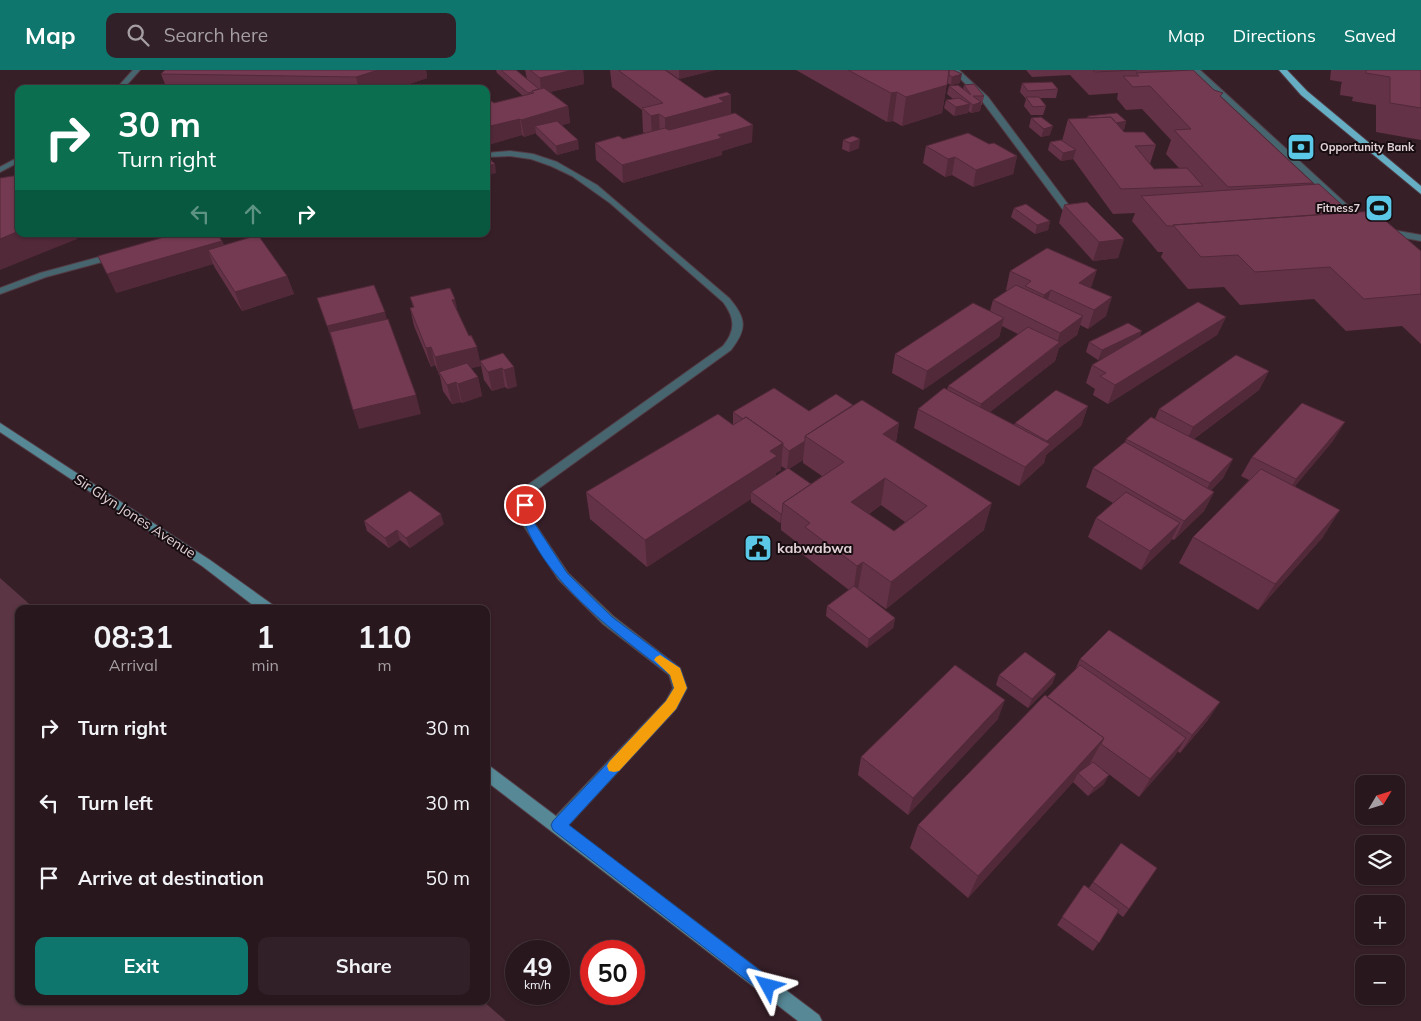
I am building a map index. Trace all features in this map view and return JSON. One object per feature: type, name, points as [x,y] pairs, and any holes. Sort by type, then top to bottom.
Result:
[{"type":"highway","points":[[1283,70],[1304,93],[1421,191]]},
{"type":"main road","name":"Sir Glyn Jones Avenue","points":[[0,427],[206,563],[263,605]]},
{"type":"main road","points":[[490,775],[813,1021]]},
{"type":"street","points":[[122,85],[137,70]]},
{"type":"street","points":[[955,70],[984,99],[1067,209]]},
{"type":"street","points":[[1196,70],[1361,223],[1421,238]]},
{"type":"street","points":[[490,154],[504,152],[522,154],[555,164],[604,194],[726,300],[737,312],[739,325],[736,337],[727,348],[533,487],[525,505],[529,525],[563,576],[608,620],[675,672],[680,688],[671,705],[558,825]]},
{"type":"street","points":[[0,170],[15,161]]},
{"type":"street","points":[[0,291],[43,275],[119,254]]},
{"type":"shaded area","points":[[0,578],[30,605],[15,605],[15,1005],[488,1005],[506,1021],[0,1021]]},
{"type":"building","points":[[165,70],[378,70],[356,77],[161,74]]},
{"type":"building","points":[[501,70],[516,70],[539,89],[528,93]]},
{"type":"building","points":[[530,70],[573,70],[540,78]]},
{"type":"building","points":[[618,70],[665,70],[705,98],[727,92],[731,95],[719,98],[724,102],[665,118],[659,114],[651,116],[642,108],[663,103]]},
{"type":"building","points":[[848,70],[949,70],[947,85],[906,97],[897,92],[891,93]]},
{"type":"building","points":[[949,70],[962,74],[952,77],[949,75]]},
{"type":"building","points":[[1093,70],[1137,70],[1095,72]]},
{"type":"building","points":[[1193,70],[1214,90],[1223,93],[1220,96],[1313,183],[1228,187],[1174,130],[1191,129],[1150,86],[1133,87],[1123,76],[1139,76],[1136,73]]},
{"type":"building","points":[[1366,70],[1421,70],[1421,108],[1390,103],[1390,77],[1366,73]]},
{"type":"building","points":[[1052,82],[1058,89],[1028,91],[1022,83]]},
{"type":"building","points":[[974,84],[984,96],[973,96],[981,102],[973,105],[949,86],[958,85],[971,95],[964,85]]},
{"type":"building","points":[[544,88],[568,106],[521,120],[490,126],[490,101],[494,103],[534,93],[532,91]]},
{"type":"building","points":[[1026,97],[1039,97],[1046,106],[1033,107]]},
{"type":"building","points":[[959,98],[970,104],[956,107],[946,100]]},
{"type":"building","points":[[735,113],[753,125],[718,135],[722,138],[622,165],[595,143],[619,136],[623,139],[665,128],[669,130]]},
{"type":"building","points":[[1117,113],[1126,121],[1116,123],[1111,117],[1090,118],[1088,116]]},
{"type":"building","points":[[1041,117],[1053,126],[1044,129],[1031,118]]},
{"type":"building","points":[[1111,117],[1124,132],[1144,132],[1156,145],[1135,146],[1154,169],[1187,168],[1203,186],[1121,189],[1068,119]]},
{"type":"building","points":[[557,121],[578,140],[556,146],[535,126]]},
{"type":"building","points":[[968,133],[989,144],[994,143],[1017,156],[976,170],[955,157],[948,159],[926,146]]},
{"type":"building","points":[[853,136],[860,139],[850,143],[843,140]]},
{"type":"building","points":[[1061,140],[1076,150],[1063,153],[1050,142]]},
{"type":"building","points":[[15,176],[15,233],[0,239],[0,178]]},
{"type":"building","points":[[1319,184],[1343,206],[1333,206],[1342,213],[1167,226],[1141,196]]},
{"type":"building","points":[[1087,202],[1124,239],[1099,242],[1064,205]]},
{"type":"building","points":[[1026,204],[1050,221],[1037,225],[1014,208]]},
{"type":"building","points":[[1374,211],[1421,251],[1421,294],[1364,299],[1330,267],[1255,272],[1238,255],[1201,257],[1173,225]]},
{"type":"building","points":[[164,237],[219,237],[222,241],[107,274],[98,256]]},
{"type":"building","points":[[251,237],[259,237],[287,276],[235,292],[208,250]]},
{"type":"building","points":[[1047,248],[1097,270],[1079,283],[1112,297],[1094,310],[1051,290],[1044,295],[1025,286],[1031,281],[1010,271]]},
{"type":"building","points":[[374,285],[385,312],[327,326],[317,298]]},
{"type":"building","points":[[1016,285],[1083,316],[1060,333],[993,300]]},
{"type":"building","points":[[450,288],[455,299],[452,300],[469,336],[471,335],[477,347],[435,357],[431,347],[426,348],[410,308],[414,307],[410,297]]},
{"type":"building","points":[[1198,302],[1226,317],[1115,385],[1100,376],[1106,373],[1092,365]]},
{"type":"building","points":[[973,303],[1004,318],[927,371],[895,354]]},
{"type":"building","points":[[388,319],[416,395],[353,410],[330,332]]},
{"type":"building","points":[[1128,323],[1142,331],[1102,350],[1089,342]]},
{"type":"building","points":[[1028,327],[1060,342],[981,404],[948,386]]},
{"type":"building","points":[[503,353],[514,367],[488,372],[480,361]]},
{"type":"building","points":[[1236,355],[1269,371],[1193,427],[1159,409]]},
{"type":"building","points":[[467,363],[478,377],[458,384],[456,382],[447,385],[439,372]]},
{"type":"building","points":[[774,388],[809,411],[836,394],[853,405],[805,436],[805,441],[789,451],[783,446],[783,443],[746,417],[743,419],[733,412]]},
{"type":"building","points":[[944,388],[1050,444],[1025,467],[918,409]]},
{"type":"building","points":[[1056,390],[1088,406],[1047,441],[1015,423]]},
{"type":"building","points":[[862,400],[899,423],[883,434],[992,503],[891,582],[863,562],[857,566],[805,527],[810,523],[783,503],[844,462],[805,436]],"holes":[[[885,478],[927,506],[894,531],[851,502]]]},
{"type":"building","points":[[1302,403],[1345,422],[1296,479],[1252,457]]},
{"type":"building","points":[[718,414],[733,425],[746,417],[783,443],[770,451],[777,456],[645,540],[586,492]]},
{"type":"building","points":[[1151,417],[1233,459],[1210,483],[1126,439]]},
{"type":"building","points":[[1125,442],[1214,492],[1184,521],[1093,468]]},
{"type":"building","points":[[788,468],[811,484],[783,503],[781,514],[751,492]]},
{"type":"building","points":[[1261,469],[1340,510],[1275,584],[1193,537]]},
{"type":"building","points":[[410,491],[441,514],[406,538],[397,530],[385,538],[364,521]]},
{"type":"building","points":[[1126,492],[1180,523],[1150,551],[1096,518]]},
{"type":"building","points":[[854,586],[895,618],[869,639],[827,606]]},
{"type":"building","points":[[1109,630],[1220,702],[1192,735],[1080,659]]},
{"type":"building","points":[[1025,652],[1056,674],[1032,699],[999,675]]},
{"type":"building","points":[[955,665],[1005,700],[913,798],[861,757]]},
{"type":"building","points":[[1080,665],[1186,738],[1150,779],[1101,744],[1104,738],[1047,697]]},
{"type":"building","points":[[1045,695],[1104,738],[978,876],[918,825]]},
{"type":"building","points":[[1093,762],[1109,775],[1094,788],[1078,773]]},
{"type":"building","points":[[1121,843],[1157,868],[1129,909],[1093,882]]},
{"type":"building","points":[[1084,885],[1119,910],[1099,943],[1062,917]]},
{"type":"slow traffic","points":[[614,766],[671,705],[680,688],[675,672],[660,660]]},
{"type":"place","name":"Opportunity Bank","points":[[1301,147]]},
{"type":"place","name":"Fitness7","points":[[1379,208]]},
{"type":"place","name":"kabwabwa","points":[[758,548]]},
{"type":"route","points":[[525,505],[529,525],[563,576],[608,620],[675,672],[680,688],[671,705],[558,825],[768,986]]}]
